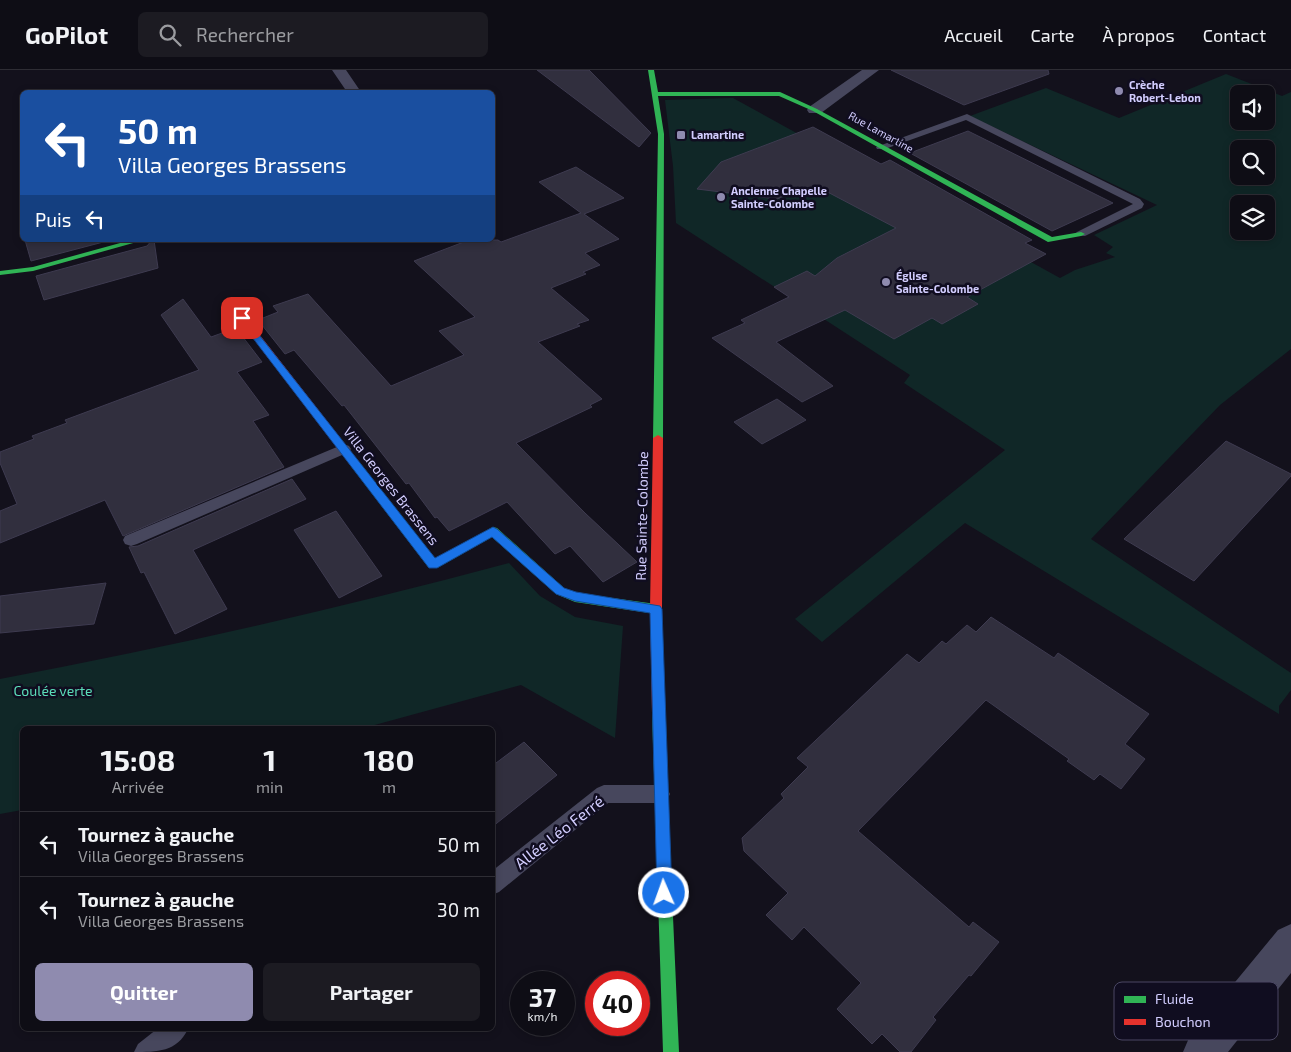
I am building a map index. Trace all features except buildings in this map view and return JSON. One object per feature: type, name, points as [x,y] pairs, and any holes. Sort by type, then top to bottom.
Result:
[{"type":"street","points":[[339,70],[353,90]]},
{"type":"street","name":"Rue Sainte-Colombe","points":[[651,70],[661,134],[662,166],[656,609],[660,794],[671,1052]]},
{"type":"street","points":[[815,110],[872,70]]},
{"type":"street","name":"Rue Lamartine","points":[[655,94],[780,94],[815,110],[1051,240],[1081,234]]},
{"type":"street","points":[[0,273],[33,270],[133,242]]},
{"type":"street","name":"Villa Georges Brassens","points":[[242,318],[433,564],[493,531],[560,591],[575,597],[656,609]]},
{"type":"street","points":[[1260,982],[1291,943]]},
{"type":"street","points":[[1204,1052],[1214,1040]]},
{"type":"lane","points":[[881,147],[967,117],[1139,204],[1137,208],[1081,234]]},
{"type":"lane","points":[[131,540],[344,449]]},
{"type":"lane","name":"Allée Léo Ferré","points":[[495,883],[604,794],[660,794]]},
{"type":"lane","points":[[146,1052],[173,1031]]},
{"type":"green space","points":[[1226,74],[1254,85],[1230,85],[1230,130],[1275,130],[1275,93],[1282,96],[1291,92],[1291,349],[1220,405],[1091,539],[1291,673],[1291,690],[1279,706],[1279,714],[965,523],[822,642],[795,619],[1005,450],[904,383],[910,375],[676,223],[673,166],[665,100],[733,98],[1060,278],[1075,270],[1115,257],[1106,253],[1113,247],[1094,235],[1157,205],[970,116],[1046,88],[1119,118]]},
{"type":"green space","name":"Coulée verte","points":[[509,563],[540,596],[575,617],[623,626],[615,738],[521,685],[371,726],[20,726],[20,810],[0,814],[0,679],[128,654],[383,596]]},
{"type":"traffic: fast","points":[[651,70],[661,134],[658,438]]},
{"type":"traffic: fast","points":[[655,94],[780,94],[815,110],[1051,240],[1081,234]]},
{"type":"traffic: fast","points":[[0,273],[33,269],[133,242]]},
{"type":"traffic: fast","points":[[355,464],[433,565],[493,531],[560,591],[575,597],[656,609]]},
{"type":"traffic: fast","points":[[658,713],[671,1052]]},
{"type":"traffic: jam","points":[[242,318],[355,464]]},
{"type":"traffic: jam","points":[[658,438],[656,609],[658,713]]},
{"type":"place","name":"Crèche Robert-Lebon","points":[[1119,91]]},
{"type":"place","name":"Lamartine","points":[[681,135]]},
{"type":"place","name":"Ancienne Chapelle Sainte-Colombe","points":[[721,197]]},
{"type":"place","name":"Église Sainte-Colombe","points":[[886,282]]},
{"type":"route","points":[[242,318],[433,564],[493,531],[560,591],[575,597],[656,609],[664,893]]}]
